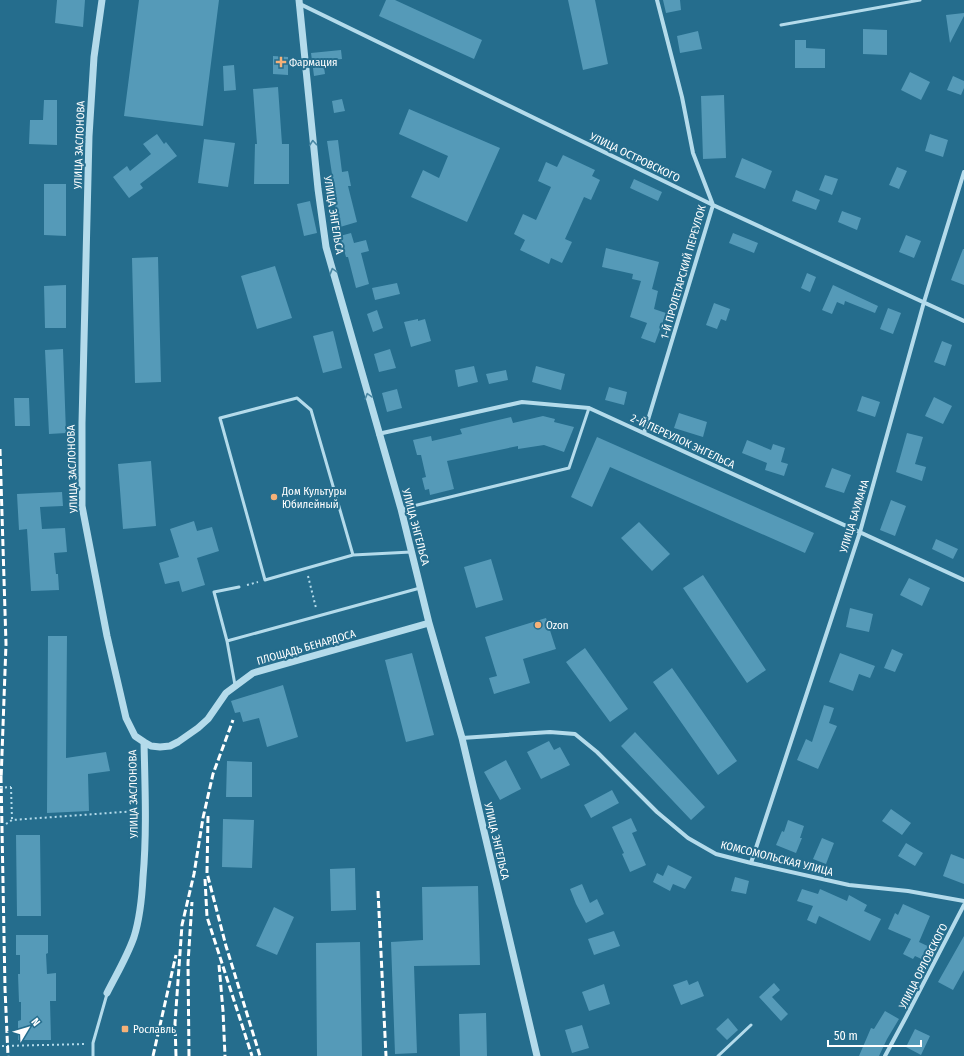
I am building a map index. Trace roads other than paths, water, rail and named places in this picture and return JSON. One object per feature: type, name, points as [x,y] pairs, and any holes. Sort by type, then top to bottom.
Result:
[{"type":"street","name":"УЛИЦА ЗАСЛОНОВА","points":[[102,0],[94,57],[89,136],[82,415],[82,506],[107,636],[126,718],[135,736],[144,742],[146,810],[143,879],[138,922],[128,952],[107,993]]},
{"type":"street","name":"1-Й ПРОЛЕТАРСКИЙ ПЕРЕУЛОК","points":[[644,433],[714,205],[693,153],[682,97],[657,0]]},
{"type":"street","name":"УЛИЦА ОСТРОВСКОГО","points":[[300,2],[714,205],[964,321]]},
{"type":"street","name":"УЛИЦА ЭНГЕЛЬСА","points":[[300,2],[318,189],[326,247],[400,509],[429,623],[462,738],[537,1056]]},
{"type":"street","name":"УЛИЦА БАУМАНА","points":[[751,863],[860,532],[924,302],[964,172]]},
{"type":"street","name":"2-Й ПЕРЕУЛОК ЭНГЕЛЬСА","points":[[378,434],[522,402],[589,408],[964,580]]},
{"type":"street","name":"ПЛОЩАДЬ БЕНАРДОСА","points":[[144,742],[151,746],[160,748],[170,746],[178,742],[208,719],[226,693],[253,673],[266,668],[429,623]]},
{"type":"street","name":"КОМСОМОЛЬСКАЯ УЛИЦА","points":[[462,738],[550,732],[575,734],[596,752],[657,812],[688,838],[716,854],[849,885],[908,891],[964,901]]},
{"type":"street","name":"УЛИЦА ОРЛОВСКОГО","points":[[885,1056],[964,905]]},
{"type":"lane","points":[[781,25],[920,0]]},
{"type":"lane","points":[[353,555],[311,410],[297,398],[220,418],[265,580],[353,555],[411,552]]},
{"type":"lane","points":[[400,509],[569,468],[589,408]]},
{"type":"lane","points":[[235,685],[227,641],[214,592],[239,587]]},
{"type":"lane","points":[[227,641],[420,588]]},
{"type":"lane","points":[[93,1056],[93,1043],[107,993]]},
{"type":"lane","points":[[718,1056],[751,1025]]},
{"type":"railway","points":[[0,449],[6,644],[1,781]]},
{"type":"railway","points":[[176,1056],[175,1023],[182,925],[194,874],[203,818],[213,774],[233,720]]},
{"type":"railway","points":[[1,776],[5,989],[8,1056]]},
{"type":"railway","points":[[208,816],[207,873],[226,946],[260,1056]]},
{"type":"railway","points":[[205,879],[207,917],[252,1056]]},
{"type":"railway","points":[[378,891],[386,1056]]},
{"type":"railway","points":[[189,1056],[188,963],[192,902]]},
{"type":"railway","points":[[153,1056],[176,955]]},
{"type":"railway","points":[[219,965],[225,1056]]},
{"type":"place","name":"Фармация","points":[[281,62]]},
{"type":"place","name":"Дом Культуры Юбилейный","points":[[274,497]]},
{"type":"place","name":"Ozon","points":[[538,625]]},
{"type":"place","name":"Рославль","points":[[125,1029]]}]
